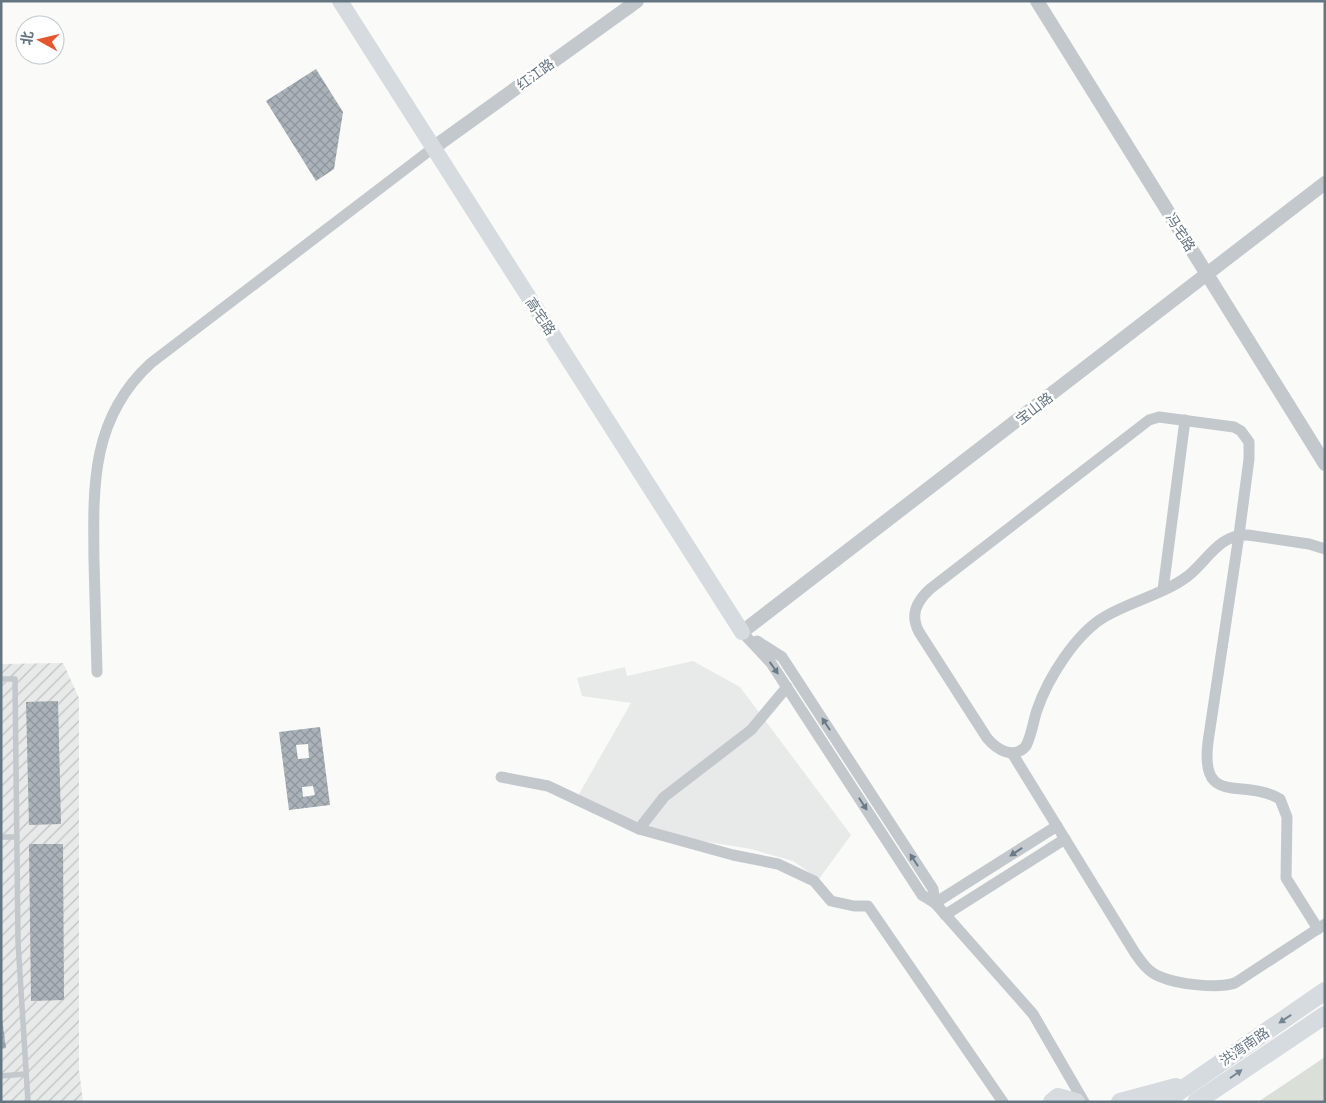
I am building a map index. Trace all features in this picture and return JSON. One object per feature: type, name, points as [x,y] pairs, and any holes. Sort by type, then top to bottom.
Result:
[{"type":"main road","name":"高宅路","points":[[340,1],[742,632]]},
{"type":"main road","name":"洪湾南路","points":[[1164,1102],[1325,991]]},
{"type":"main road","name":"洪湾南路","points":[[1196,1102],[1325,1015]]},
{"type":"main road","points":[[1120,1102],[1191,1082]]},
{"type":"main road","points":[[1052,1102],[1058,1097],[1076,1102]]},
{"type":"street","name":"红江路","points":[[433,148],[637,1]]},
{"type":"street","name":"冯宅路","points":[[1037,1],[1325,464]]},
{"type":"street","points":[[97,672],[94,486],[102,441],[107,425],[121,400],[135,379],[159,357],[433,148]]},
{"type":"street","name":"宝山路","points":[[742,632],[1325,183]]},
{"type":"street","points":[[1012,753],[1135,953],[1152,972],[1161,978],[1218,986],[1235,984],[1321,926],[1286,878],[1287,817],[1280,799],[1264,792],[1220,786],[1213,782],[1206,768],[1239,535],[1249,459],[1247,438],[1241,431],[1234,427],[1185,420],[1159,417],[1150,420],[930,589],[918,602],[914,619],[920,632],[987,738],[996,748],[1012,753],[1022,750],[1026,746],[1041,701],[1063,662],[1083,634],[1105,616],[1163,590],[1186,577],[1217,546],[1239,535],[1309,544],[1325,549]]},
{"type":"street","points":[[1163,590],[1185,420]]},
{"type":"street","points":[[742,632],[772,663],[922,895],[935,903],[1033,1014],[1084,1102]]},
{"type":"street","points":[[742,632],[782,657],[933,889],[935,903]]},
{"type":"street","points":[[639,829],[664,797],[751,730],[787,686]]},
{"type":"street","points":[[501,778],[548,786],[639,829],[734,856],[778,864],[814,881],[832,901],[854,906],[868,906],[1003,1102]]},
{"type":"street","points":[[935,903],[1057,826]]},
{"type":"street","points":[[945,915],[1065,839]]},
{"type":"lane","points":[[1,679],[15,679],[18,942],[28,1102]]},
{"type":"lane","points":[[1,837],[17,837]]},
{"type":"lane","points":[[1,1076],[25,1074]]},
{"type":"shaded area","points":[[693,661],[740,687],[851,835],[819,879],[793,861],[751,849],[671,836],[579,798],[579,794],[631,703],[582,696],[577,678],[625,667],[627,676]]},
{"type":"shaded area","points":[[63,663],[79,698],[79,1070],[83,1102],[1,1102],[1,664]]},
{"type":"shaded area","points":[[1325,1057],[1325,1102],[1258,1102]]},
{"type":"building","points":[[316,69],[343,112],[334,169],[316,181],[266,101]]},
{"type":"building","points":[[58,701],[61,824],[29,825],[26,702]]},
{"type":"building","points":[[320,727],[330,805],[289,810],[279,732]],"holes":[[[308,744],[309,758],[298,759],[296,745]],[[313,786],[315,795],[303,797],[302,787]]]},
{"type":"building","points":[[29,844],[63,844],[64,1000],[31,1001]]},
{"type":"building","points":[[1,1010],[6,1048],[1,1049]]}]
